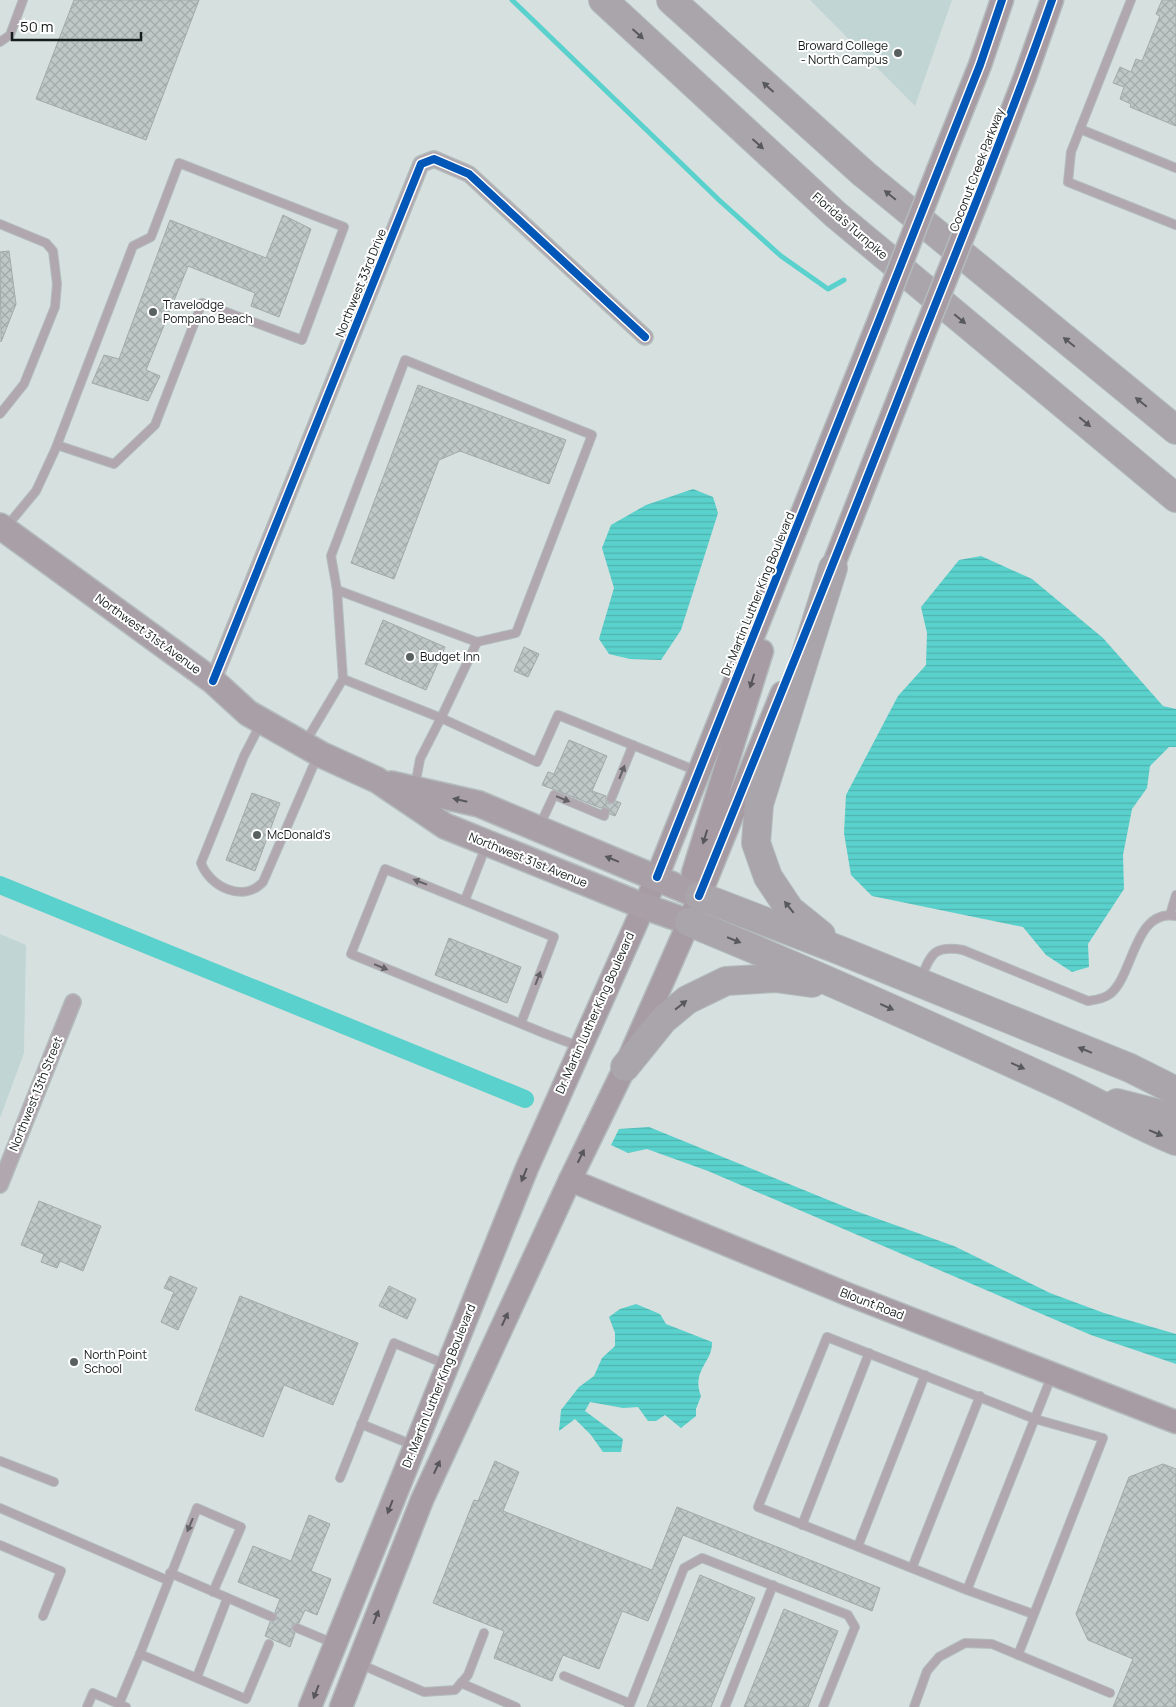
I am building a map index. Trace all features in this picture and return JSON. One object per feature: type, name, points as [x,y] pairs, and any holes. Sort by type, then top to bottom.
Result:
[{"type":"highway","name":"Florida's Turnpike","points":[[603,0],[835,214],[1176,498]]},
{"type":"highway","points":[[671,0],[864,174],[1176,430]]},
{"type":"highway","points":[[833,568],[759,804],[756,843],[768,877],[790,910],[839,950]]},
{"type":"highway","points":[[699,896],[839,950],[1130,1068],[1176,1091]]},
{"type":"highway","points":[[689,922],[842,987],[1081,1095],[1176,1141]]},
{"type":"highway","points":[[625,1067],[663,1020],[687,1000],[726,981],[775,978],[842,987]]},
{"type":"highway","points":[[1130,1068],[1176,1077]]},
{"type":"highway","points":[[1081,1095],[1164,1113],[1176,1118]]},
{"type":"main road","name":"Dr. Martin Luther King Boulevard","points":[[310,1707],[527,1168],[657,877],[980,65],[1002,0]]},
{"type":"main road","name":"Coconut Creek Parkway","points":[[833,568],[983,186],[1052,0]]},
{"type":"main road","name":"Northwest 31st Avenue","points":[[2,528],[213,681],[248,713],[311,749],[376,780],[445,826],[643,906],[689,922]]},
{"type":"main road","points":[[341,1707],[422,1500],[570,1180],[625,1067],[689,922],[833,568]]},
{"type":"main road","points":[[699,896],[693,873],[766,636],[768,600]]},
{"type":"main road","name":"Northwest 31st Avenue","points":[[376,780],[479,804],[699,896]]},
{"type":"main road","name":"Blount Road","points":[[570,1180],[846,1294],[1176,1422]]},
{"type":"main road","points":[[358,1663],[351,1651],[359,1616],[382,1559],[377,1540]]},
{"type":"main road","points":[[329,1707],[336,1680],[335,1644]]},
{"type":"street","name":"Northwest 33rd Drive","points":[[213,681],[421,164],[434,159],[469,174],[645,337]]},
{"type":"street","name":"Northwest 13th Street","points":[[0,1186],[73,1002]]},
{"type":"lane","points":[[0,42],[10,35],[24,0]]},
{"type":"lane","points":[[1132,0],[1071,152],[1068,182],[1176,225]]},
{"type":"lane","points":[[1080,129],[1176,168]]},
{"type":"lane","points":[[2,528],[36,491],[57,445],[133,246],[151,237],[179,163],[344,227],[302,340],[202,303],[155,425],[114,464],[57,445]]},
{"type":"lane","points":[[0,224],[46,243],[53,251],[57,284],[56,307],[24,384],[1,409]]},
{"type":"lane","points":[[262,721],[244,756],[201,863],[210,878],[218,885],[234,891],[244,892],[257,888],[262,882],[311,749],[343,679],[337,590],[331,556],[405,360],[592,435],[516,633],[477,642],[337,590]]},
{"type":"lane","points":[[414,789],[420,759],[477,642]]},
{"type":"lane","points":[[343,679],[441,718],[537,762],[558,715],[699,772]]},
{"type":"lane","points":[[611,799],[633,745]]},
{"type":"lane","points":[[538,829],[554,795],[604,816],[606,812]]},
{"type":"lane","points":[[465,900],[487,843]]},
{"type":"lane","points":[[521,1023],[554,937],[385,869],[351,954],[521,1023],[580,1046]]},
{"type":"lane","points":[[919,982],[930,955],[950,948],[963,950],[1088,1001],[1109,996],[1117,988],[1144,929],[1155,919],[1173,916],[1176,895]]},
{"type":"lane","points":[[1018,1654],[1034,1614],[1103,1438],[1035,1419],[826,1337],[758,1507],[967,1590],[1034,1614]]},
{"type":"lane","points":[[340,1478],[394,1343],[447,1365]]},
{"type":"lane","points":[[802,1525],[869,1353]]},
{"type":"lane","points":[[967,1590],[1052,1374]]},
{"type":"lane","points":[[858,1546],[925,1375]]},
{"type":"lane","points":[[912,1568],[980,1396]]},
{"type":"lane","points":[[361,1424],[414,1446]]},
{"type":"lane","points":[[0,1461],[54,1482]]},
{"type":"lane","points":[[0,1508],[168,1577],[213,1592],[272,1617]]},
{"type":"lane","points":[[87,1707],[92,1693],[123,1706],[168,1577],[197,1508],[241,1527],[213,1592]]},
{"type":"lane","points":[[0,1545],[61,1571],[44,1616]]},
{"type":"lane","points":[[564,1676],[629,1705],[684,1568],[702,1558],[848,1615],[855,1627],[823,1707]]},
{"type":"lane","points":[[725,1707],[773,1585]]},
{"type":"lane","points":[[197,1677],[227,1599]]},
{"type":"lane","points":[[297,1628],[335,1644]]},
{"type":"lane","points":[[358,1663],[424,1692],[455,1690],[468,1675],[484,1633]]},
{"type":"lane","points":[[914,1707],[927,1671],[940,1657],[965,1643],[992,1644],[1110,1693]]},
{"type":"lane","points":[[140,1654],[246,1699],[270,1644]]},
{"type":"lane","points":[[461,1683],[516,1707]]},
{"type":"shaded area","name":"Broward College - North Campus","points":[[810,0],[952,0],[915,106]]},
{"type":"shaded area","points":[[0,934],[26,945],[24,1053],[0,1118]]},
{"type":"water","points":[[693,489],[713,497],[718,513],[681,630],[661,660],[630,659],[609,654],[599,639],[614,588],[602,548],[611,525],[646,505]]},
{"type":"water","points":[[981,556],[1032,579],[1103,638],[1163,706],[1176,709],[1176,747],[1169,747],[1150,766],[1147,788],[1132,809],[1123,855],[1124,889],[1088,944],[1089,967],[1072,972],[1046,955],[1023,927],[872,896],[851,875],[844,833],[846,795],[898,696],[926,665],[927,633],[921,607],[959,560]]},
{"type":"water","points":[[649,1127],[853,1210],[954,1246],[1050,1293],[1104,1313],[1176,1334],[1176,1364],[1091,1335],[708,1171],[647,1149],[628,1153],[611,1145],[619,1129]]},
{"type":"water","points":[[636,1304],[660,1314],[666,1324],[712,1342],[709,1355],[700,1373],[699,1387],[701,1396],[696,1409],[696,1416],[681,1428],[665,1415],[656,1421],[648,1421],[638,1407],[623,1408],[590,1402],[585,1411],[623,1439],[621,1452],[603,1452],[591,1435],[575,1419],[559,1431],[561,1410],[579,1387],[594,1376],[602,1358],[615,1346],[615,1333],[609,1317],[620,1309]]},
{"type":"building","points":[[74,0],[199,0],[146,140],[36,99]]},
{"type":"building","points":[[1162,0],[1176,0],[1176,126],[1130,107],[1131,104],[1120,99],[1124,87],[1113,83],[1120,67],[1131,72],[1136,59],[1142,61],[1160,16],[1156,14]]},
{"type":"building","name":"Travelodge Pompano Beach","points":[[283,215],[311,229],[279,317],[251,306],[255,293],[188,266],[146,370],[160,376],[148,401],[92,383],[104,355],[119,359],[170,220],[266,258]]},
{"type":"building","points":[[9,251],[16,304],[1,342],[0,252]]},
{"type":"building","points":[[418,385],[566,440],[549,484],[460,451],[439,460],[394,579],[351,563]]},
{"type":"building","points":[[383,620],[445,647],[426,690],[365,664]]},
{"type":"building","points":[[524,647],[539,654],[528,677],[514,671]]},
{"type":"building","points":[[569,740],[607,756],[592,791],[606,796],[606,802],[609,804],[616,801],[621,803],[615,816],[610,814],[607,807],[601,808],[542,785],[548,772],[554,774]]},
{"type":"building","points":[[252,793],[280,803],[255,871],[226,860]]},
{"type":"building","points":[[449,938],[521,967],[507,1003],[435,975]]},
{"type":"building","points":[[39,1201],[101,1226],[83,1271],[60,1261],[57,1268],[41,1262],[44,1254],[21,1245]]},
{"type":"building","points":[[170,1276],[197,1288],[178,1330],[161,1322],[174,1292],[164,1288]]},
{"type":"building","points":[[389,1286],[416,1299],[407,1319],[379,1306]]},
{"type":"building","points":[[240,1296],[358,1343],[333,1405],[284,1385],[263,1437],[195,1410]]},
{"type":"building","points":[[495,1461],[519,1472],[503,1511],[652,1570],[677,1507],[880,1588],[872,1611],[683,1535],[648,1621],[622,1611],[599,1669],[563,1655],[552,1681],[494,1658],[504,1631],[433,1603],[474,1500],[478,1501]]},
{"type":"building","points":[[1163,1464],[1176,1469],[1176,1707],[1113,1707],[1133,1659],[1088,1640],[1076,1614],[1129,1477]]},
{"type":"building","points":[[309,1515],[330,1524],[311,1571],[331,1579],[317,1615],[305,1610],[299,1623],[292,1625],[295,1633],[290,1647],[265,1636],[270,1622],[277,1619],[275,1612],[280,1599],[238,1582],[253,1546],[291,1561]]},
{"type":"building","points":[[700,1575],[755,1598],[711,1707],[647,1707]]},
{"type":"building","points":[[784,1609],[838,1631],[808,1707],[744,1707]]},
{"type":"waterway","points":[[512,0],[719,200],[781,256],[828,289],[844,280]]},
{"type":"waterway","points":[[0,885],[525,1099]]},
{"type":"cycle path","points":[[657,877],[980,65],[1002,0]]},
{"type":"cycle path","points":[[699,896],[987,175],[1052,0]]},
{"type":"cycle path","points":[[213,681],[421,164],[434,159],[469,174],[645,337]]},
{"type":"place","name":"Broward College - North Campus","points":[[898,53]]},
{"type":"place","name":"Travelodge Pompano Beach","points":[[153,312]]},
{"type":"place","name":"Budget Inn","points":[[410,657]]},
{"type":"place","name":"McDonald's","points":[[257,835]]},
{"type":"place","name":"North Point School","points":[[74,1362]]}]
